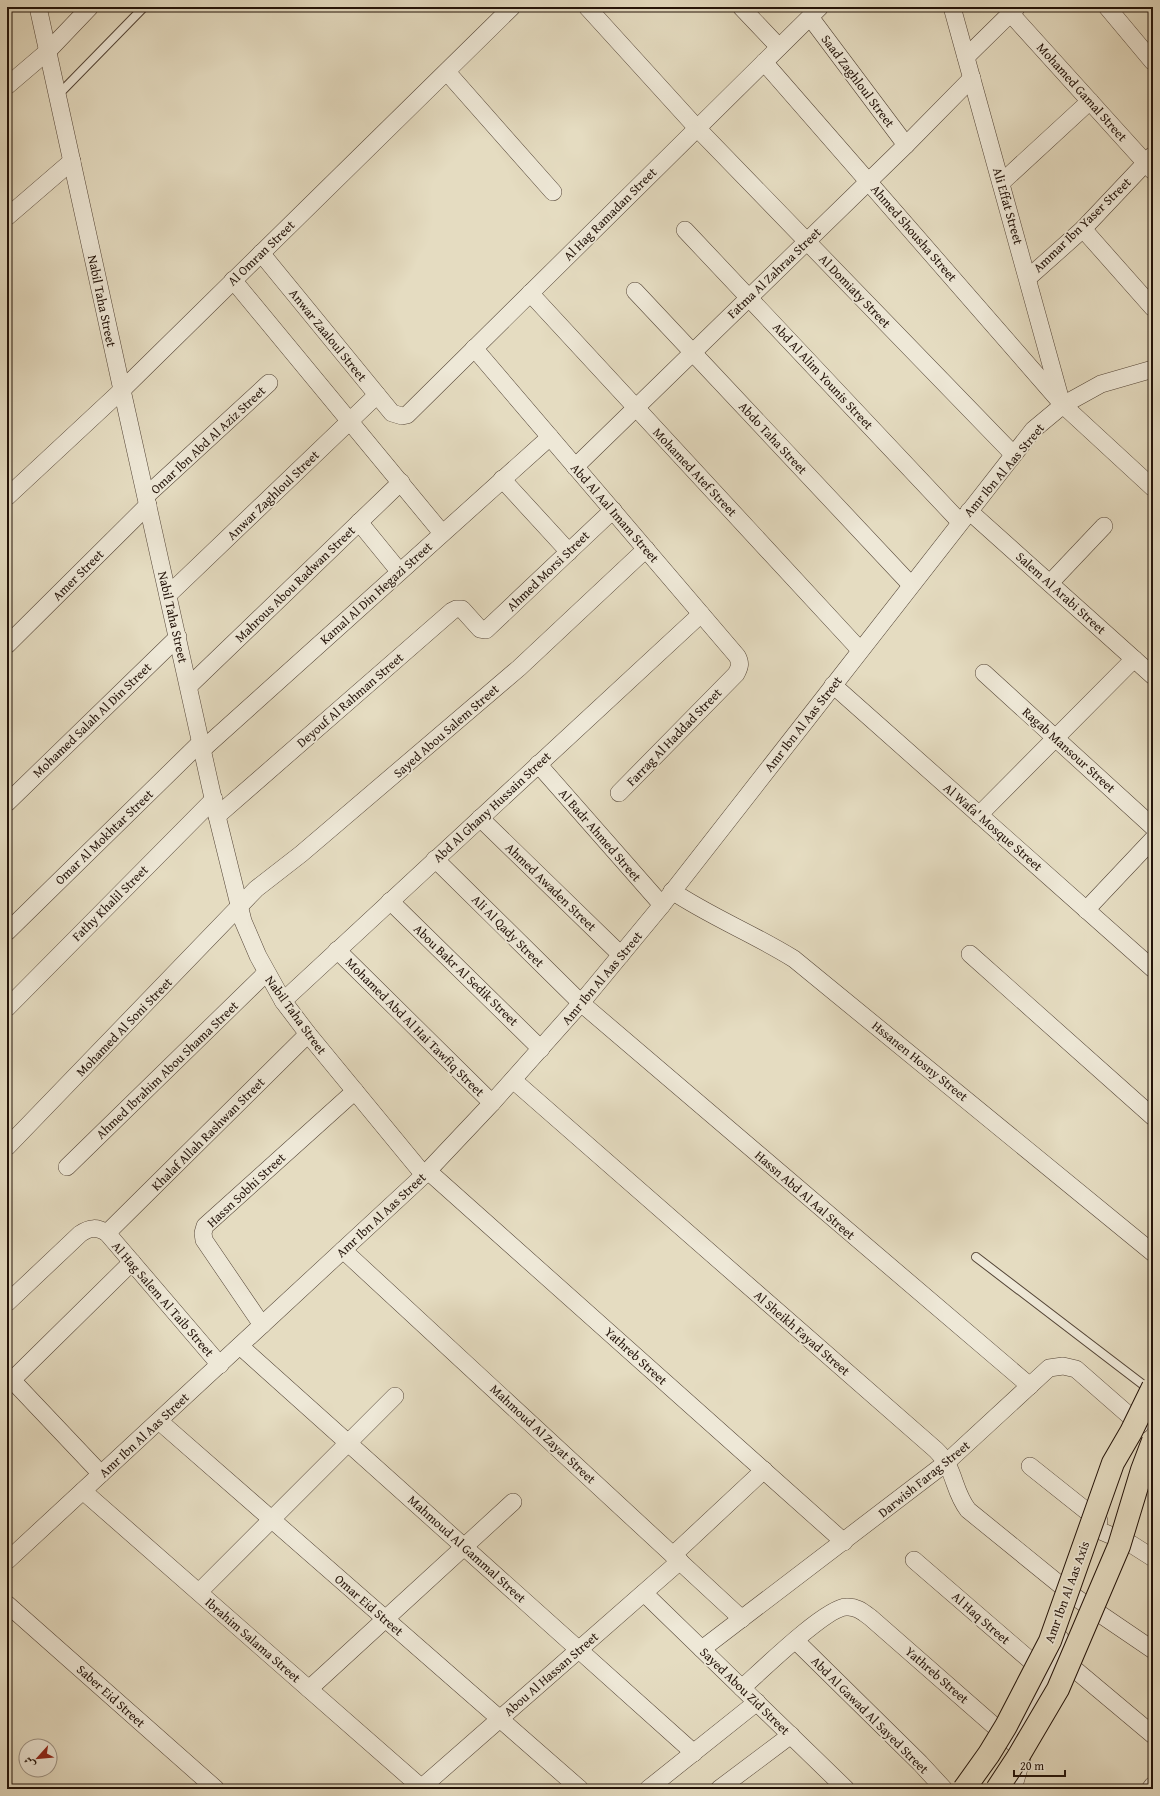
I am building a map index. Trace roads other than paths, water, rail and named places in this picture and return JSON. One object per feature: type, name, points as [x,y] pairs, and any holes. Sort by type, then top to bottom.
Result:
[{"type":"main road","name":"Amr Ibn Al Aas Axis","points":[[964,1789],[989,1754],[1006,1726],[1050,1641],[1113,1463],[1131,1432],[1153,1387]]},
{"type":"main road","name":"Amr Ibn Al Aas Axis","points":[[997,1789],[1046,1711],[1061,1682],[1119,1546],[1142,1470],[1142,1436]]},
{"type":"street","name":"Nabil Taha Street","points":[[38,7],[217,816],[243,922],[266,973],[283,1000],[308,1034],[355,1091],[426,1173]]},
{"type":"street","points":[[7,86],[48,51],[90,7]]},
{"type":"street","name":"Al Omran Street","points":[[7,498],[122,390],[512,7]]},
{"type":"street","name":"Al Domiaty Street","points":[[587,7],[697,128],[1013,454]]},
{"type":"street","points":[[741,7],[779,47]]},
{"type":"street","name":"Ali Effat Street","points":[[952,7],[1062,405]]},
{"type":"street","points":[[1107,7],[1153,62]]},
{"type":"street","points":[[966,57],[1014,10]]},
{"type":"street","name":"Mohamed Gamal Street","points":[[1014,10],[1090,101],[1151,163]]},
{"type":"street","name":"Al Hag Ramadan Street","points":[[397,415],[407,415],[815,12]]},
{"type":"street","name":"Saad Zaghloul Street","points":[[815,12],[906,145]]},
{"type":"street","name":"Ahmed Shousha Street","points":[[764,62],[869,181],[1062,405],[1153,488]]},
{"type":"street","points":[[447,72],[553,192]]},
{"type":"street","name":"Fatma Al Zahraa Street","points":[[575,467],[906,145],[972,78]]},
{"type":"street","points":[[1001,183],[1090,101]]},
{"type":"street","points":[[7,217],[72,161]]},
{"type":"street","name":"Ammar Ibn Yaser Street","points":[[1028,278],[1151,163]]},
{"type":"street","points":[[1083,228],[1153,308]]},
{"type":"street","name":"Abd Al Alim Younis Street","points":[[685,230],[749,298],[965,516]]},
{"type":"street","name":"Anwar Zaaloul Street","points":[[261,253],[392,413],[397,415]]},
{"type":"street","points":[[233,280],[442,533]]},
{"type":"street","name":"Abdo Taha Street","points":[[635,291],[911,585]]},
{"type":"street","name":"Mohamed Atef Street","points":[[530,293],[860,650]]},
{"type":"street","name":"Abd Al Aal Imam Street","points":[[474,348],[737,656],[740,662],[740,668],[730,680]]},
{"type":"street","name":"Amr Ibn Al Aas Street","points":[[7,1561],[426,1173],[513,1080],[581,1003],[662,905],[1033,430],[1062,405],[1101,384],[1153,369]]},
{"type":"street","name":"Omar Ibn Abd Al Aziz Street","points":[[147,501],[269,383]]},
{"type":"street","name":"Anwar Zaghloul Street","points":[[168,595],[377,395]]},
{"type":"street","name":"Kamal Al Din Hegazi Street","points":[[202,746],[550,437]]},
{"type":"street","points":[[502,479],[569,552]]},
{"type":"street","name":"Mahrous Abou Radwan Street","points":[[189,686],[401,482]]},
{"type":"street","name":"Amer Street","points":[[7,645],[147,501]]},
{"type":"street","name":"Ahmed Morsi Street","points":[[483,630],[488,628],[612,510]]},
{"type":"street","name":"Salem Al Arabi Street","points":[[965,516],[1050,583],[1153,676]]},
{"type":"street","points":[[359,522],[400,571]]},
{"type":"street","points":[[1050,583],[1104,526]]},
{"type":"street","name":"Sayed Abou Salem Street","points":[[240,906],[256,889],[301,854],[519,668],[646,549]]},
{"type":"street","name":"Deyouf Al Rahman Street","points":[[217,816],[456,609],[462,609],[465,611],[478,627],[483,630]]},
{"type":"street","name":"Abd Al Ghany Hussain Street","points":[[283,1000],[701,614]]},
{"type":"street","name":"Mohamed Salah Al Din Street","points":[[7,803],[178,637]]},
{"type":"street","points":[[979,815],[1134,659]]},
{"type":"street","name":"Ragab Mansour Street","points":[[984,673],[1153,827]]},
{"type":"street","name":"Farrag Al Haddad Street","points":[[619,793],[730,680]]},
{"type":"street","name":"Al Wafa' Mosque Street","points":[[833,686],[1153,969]]},
{"type":"street","name":"Omar Al Mokhtar Street","points":[[7,932],[202,746]]},
{"type":"street","name":"Al Badr Ahmed Street","points":[[538,764],[662,905]]},
{"type":"street","name":"Fathy Khalil Street","points":[[7,1008],[214,799]]},
{"type":"street","name":"Ahmed Awaden Street","points":[[480,818],[621,955]]},
{"type":"street","points":[[1086,910],[1153,839]]},
{"type":"street","name":"Ali Al Qady Street","points":[[435,859],[581,1003]]},
{"type":"street","name":"Hssanen Hosny Street","points":[[672,891],[699,909],[767,942],[794,959],[1153,1253]]},
{"type":"street","name":"Abou Bakr Al Sedik Street","points":[[390,901],[541,1049]]},
{"type":"street","name":"Mohamed Al Soni Street","points":[[7,1147],[240,906]]},
{"type":"street","name":"Mohamed Abd Al Hai Tawfiq Street","points":[[338,950],[492,1103]]},
{"type":"street","points":[[970,954],[1153,1117]]},
{"type":"street","name":"Ahmed Ibrahim Abou Shama Street","points":[[67,1167],[266,973]]},
{"type":"street","name":"Hassn Abd Al Aal Street","points":[[581,1003],[1030,1386]]},
{"type":"street","name":"Khalaf Allah Rashwan Street","points":[[107,1233],[308,1034]]},
{"type":"street","name":"Al Sheikh Fayad Street","points":[[513,1080],[936,1450],[947,1462],[958,1495],[968,1510],[1075,1597],[1153,1650]]},
{"type":"street","name":"Hassn Sobhi Street","points":[[262,1325],[204,1240],[203,1233],[205,1226],[355,1091]]},
{"type":"street","name":"Yathreb Street","points":[[426,1173],[844,1542]]},
{"type":"street","points":[[7,1302],[80,1234],[93,1228],[100,1229],[107,1233]]},
{"type":"street","name":"Al Hag Salem Al Taib Street","points":[[107,1233],[220,1365]]},
{"type":"street","name":"Mahmoud Al Zayat Street","points":[[343,1250],[742,1619]]},
{"type":"street","points":[[101,1474],[10,1382],[132,1262]]},
{"type":"street","name":"Mahmoud Al Gammal Street","points":[[240,1346],[694,1753]]},
{"type":"street","name":"Darwish Farag Street","points":[[702,1649],[947,1462],[1049,1368],[1056,1366],[1070,1366],[1076,1369],[1142,1436],[1153,1461]]},
{"type":"street","points":[[199,1592],[395,1396]]},
{"type":"street","points":[[1014,1789],[1048,1675],[1075,1597],[1097,1525],[1142,1436],[1153,1399]]},
{"type":"street","name":"Omar Eid Street","points":[[159,1421],[580,1789]]},
{"type":"street","points":[[1030,1466],[1097,1525],[1153,1558]]},
{"type":"street","name":"Abou Al Hassan Street","points":[[422,1788],[644,1593],[676,1558],[764,1470]]},
{"type":"street","name":"Ibrahim Salama Street","points":[[83,1491],[422,1788]]},
{"type":"street","points":[[309,1689],[513,1502]]},
{"type":"street","name":"Al Haq Street","points":[[914,1560],[1048,1675]]},
{"type":"street","name":"Sayed Abou Zid Street","points":[[644,1593],[846,1789]]},
{"type":"street","name":"Saber Eid Street","points":[[7,1604],[216,1789]]},
{"type":"street","name":"Yathreb Street","points":[[796,1641],[831,1612],[845,1607],[857,1608],[871,1618],[1024,1752]]},
{"type":"street","points":[[742,1688],[796,1641]]},
{"type":"street","name":"Abd Al Gawad Al Sayed Street","points":[[796,1641],[920,1763],[944,1789]]},
{"type":"street","points":[[1055,1653],[1153,1735]]},
{"type":"street","points":[[648,1789],[757,1702]]},
{"type":"street","points":[[719,1789],[791,1735]]},
{"type":"street","points":[[1150,1789],[1153,1785]]},
{"type":"lane","points":[[58,95],[144,7]]},
{"type":"lane","points":[[976,1257],[1153,1393]]},
{"type":"lane","points":[[958,1789],[990,1762],[1041,1698]]}]
